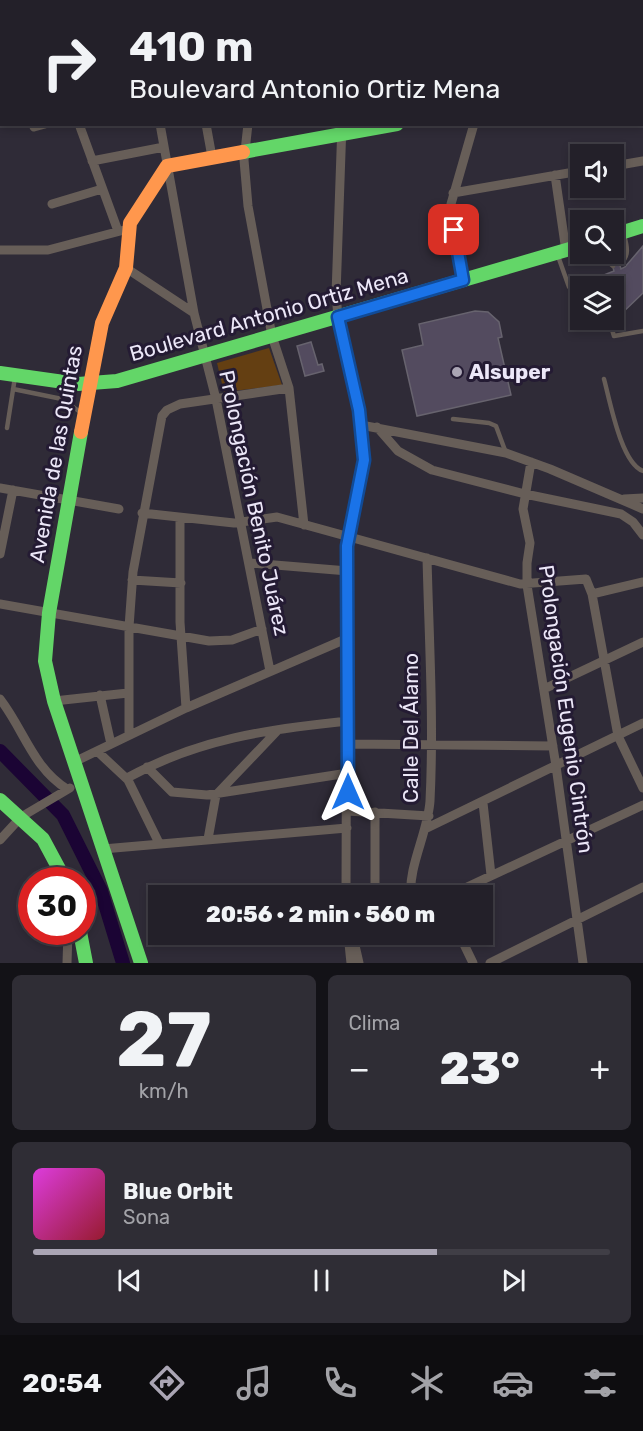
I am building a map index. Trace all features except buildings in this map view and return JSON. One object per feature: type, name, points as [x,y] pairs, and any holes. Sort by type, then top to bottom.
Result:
[{"type":"street","points":[[0,250],[48,250],[123,230],[102,189],[80,126]]},
{"type":"street","name":"Prolongación Benito Juárez","points":[[160,126],[194,313],[216,399],[270,671]]},
{"type":"street","points":[[207,126],[212,157]]},
{"type":"street","points":[[248,126],[244,151],[248,206],[272,336],[289,388],[304,525]]},
{"type":"street","points":[[167,166],[342,130],[379,126]]},
{"type":"street","points":[[463,280],[452,214],[453,193],[473,126]]},
{"type":"street","points":[[342,130],[336,273],[338,317],[361,425],[363,469],[348,536],[346,885]]},
{"type":"street","points":[[92,161],[164,147]]},
{"type":"street","points":[[624,164],[643,161]]},
{"type":"street","name":"Avenida de las Quintas","points":[[141,963],[80,783],[54,701],[45,661],[49,614],[68,501],[102,323],[126,268],[123,230],[167,166]]},
{"type":"street","points":[[453,193],[570,173]]},
{"type":"street","points":[[555,175],[562,252]]},
{"type":"street","points":[[52,204],[102,189]]},
{"type":"street","points":[[624,232],[643,226]]},
{"type":"street","name":"Boulevard Antonio Ortiz Mena","points":[[0,373],[14,382],[90,385],[117,381],[570,249]]},
{"type":"street","points":[[126,268],[194,313]]},
{"type":"street","points":[[129,735],[129,627],[132,580],[142,513],[162,416],[172,407],[289,388]]},
{"type":"street","points":[[361,425],[506,453],[641,508],[633,522]]},
{"type":"street","points":[[377,427],[398,451],[432,470],[525,494],[621,514],[633,522],[643,535]]},
{"type":"street","name":"Prolongación Eugenio Cintrón","points":[[531,462],[523,514],[530,543],[526,563],[527,585],[556,766],[583,963]]},
{"type":"street","points":[[0,488],[119,509]]},
{"type":"street","points":[[0,554],[13,490]]},
{"type":"street","points":[[622,499],[643,498]]},
{"type":"street","points":[[142,513],[242,522],[277,517],[527,585],[588,580],[618,736],[643,788]]},
{"type":"street","points":[[180,518],[186,708]]},
{"type":"street","name":"Calle Del Álamo","points":[[411,885],[429,816],[431,743],[427,558]]},
{"type":"street","points":[[250,563],[348,571]]},
{"type":"street","points":[[132,580],[181,583]]},
{"type":"street","points":[[592,594],[643,582]]},
{"type":"street","points":[[0,604],[182,638],[222,642],[262,629]]},
{"type":"street","points":[[74,762],[186,708],[348,639]]},
{"type":"street","points":[[544,689],[643,642]]},
{"type":"street","points":[[54,701],[128,693]]},
{"type":"street","points":[[100,695],[111,744]]},
{"type":"street","points":[[0,699],[38,763],[53,781],[66,790]]},
{"type":"street","points":[[127,778],[147,767],[208,743],[278,730],[348,721]]},
{"type":"street","points":[[427,828],[643,723]]},
{"type":"street","points":[[208,839],[213,803],[218,793],[278,730]]},
{"type":"street","points":[[348,744],[431,743],[553,746]]},
{"type":"street","points":[[97,751],[127,778],[159,843]]},
{"type":"street","points":[[147,767],[172,792],[218,793],[348,773]]},
{"type":"street","points":[[0,840],[24,815],[80,783]]},
{"type":"street","points":[[0,800],[24,815],[43,839],[58,867]]},
{"type":"street","points":[[483,802],[491,875]]},
{"type":"street","points":[[471,885],[643,805]]},
{"type":"street","points":[[347,811],[429,816]]},
{"type":"street","points":[[375,812],[375,885]]},
{"type":"street","points":[[103,849],[347,828]]},
{"type":"street","points":[[490,963],[643,887]]},
{"type":"street","points":[[67,963],[68,945]]},
{"type":"street","points":[[83,945],[86,963]]},
{"type":"street","points":[[350,945],[351,963]]},
{"type":"street","points":[[352,945],[359,963]]},
{"type":"street","points":[[465,945],[474,963]]},
{"type":"lane","points":[[624,244],[628,251],[624,260]]},
{"type":"lane","points":[[562,252],[567,284],[570,287]]},
{"type":"lane","points":[[612,330],[614,336],[643,331]]},
{"type":"lane","points":[[604,379],[626,451],[635,466],[643,471]]},
{"type":"lane","points":[[7,428],[14,382],[62,399],[84,415]]},
{"type":"lane","points":[[453,419],[489,423],[496,426],[506,453]]},
{"type":"shaded area","points":[[269,348],[282,385],[224,392],[217,363]]},
{"type":"waterway","points":[[0,751],[63,815],[101,891],[123,963]]},
{"type":"traffic: fast","points":[[243,152],[386,126]]},
{"type":"traffic: fast","points":[[624,232],[643,226]]},
{"type":"traffic: fast","points":[[0,373],[78,384],[117,381],[570,249]]},
{"type":"traffic: fast","points":[[81,432],[49,613],[45,661],[54,701],[141,963]]},
{"type":"traffic: fast","points":[[0,800],[43,839],[58,867]]},
{"type":"traffic: fast","points":[[83,945],[86,963]]},
{"type":"traffic: slow","points":[[81,432],[102,323],[126,268],[130,223],[167,166],[243,152]]},
{"type":"place","name":"Alsuper","points":[[457,372]]},
{"type":"route","points":[[348,792],[347,546],[364,460],[359,410],[338,317],[463,280],[454,230]]}]
